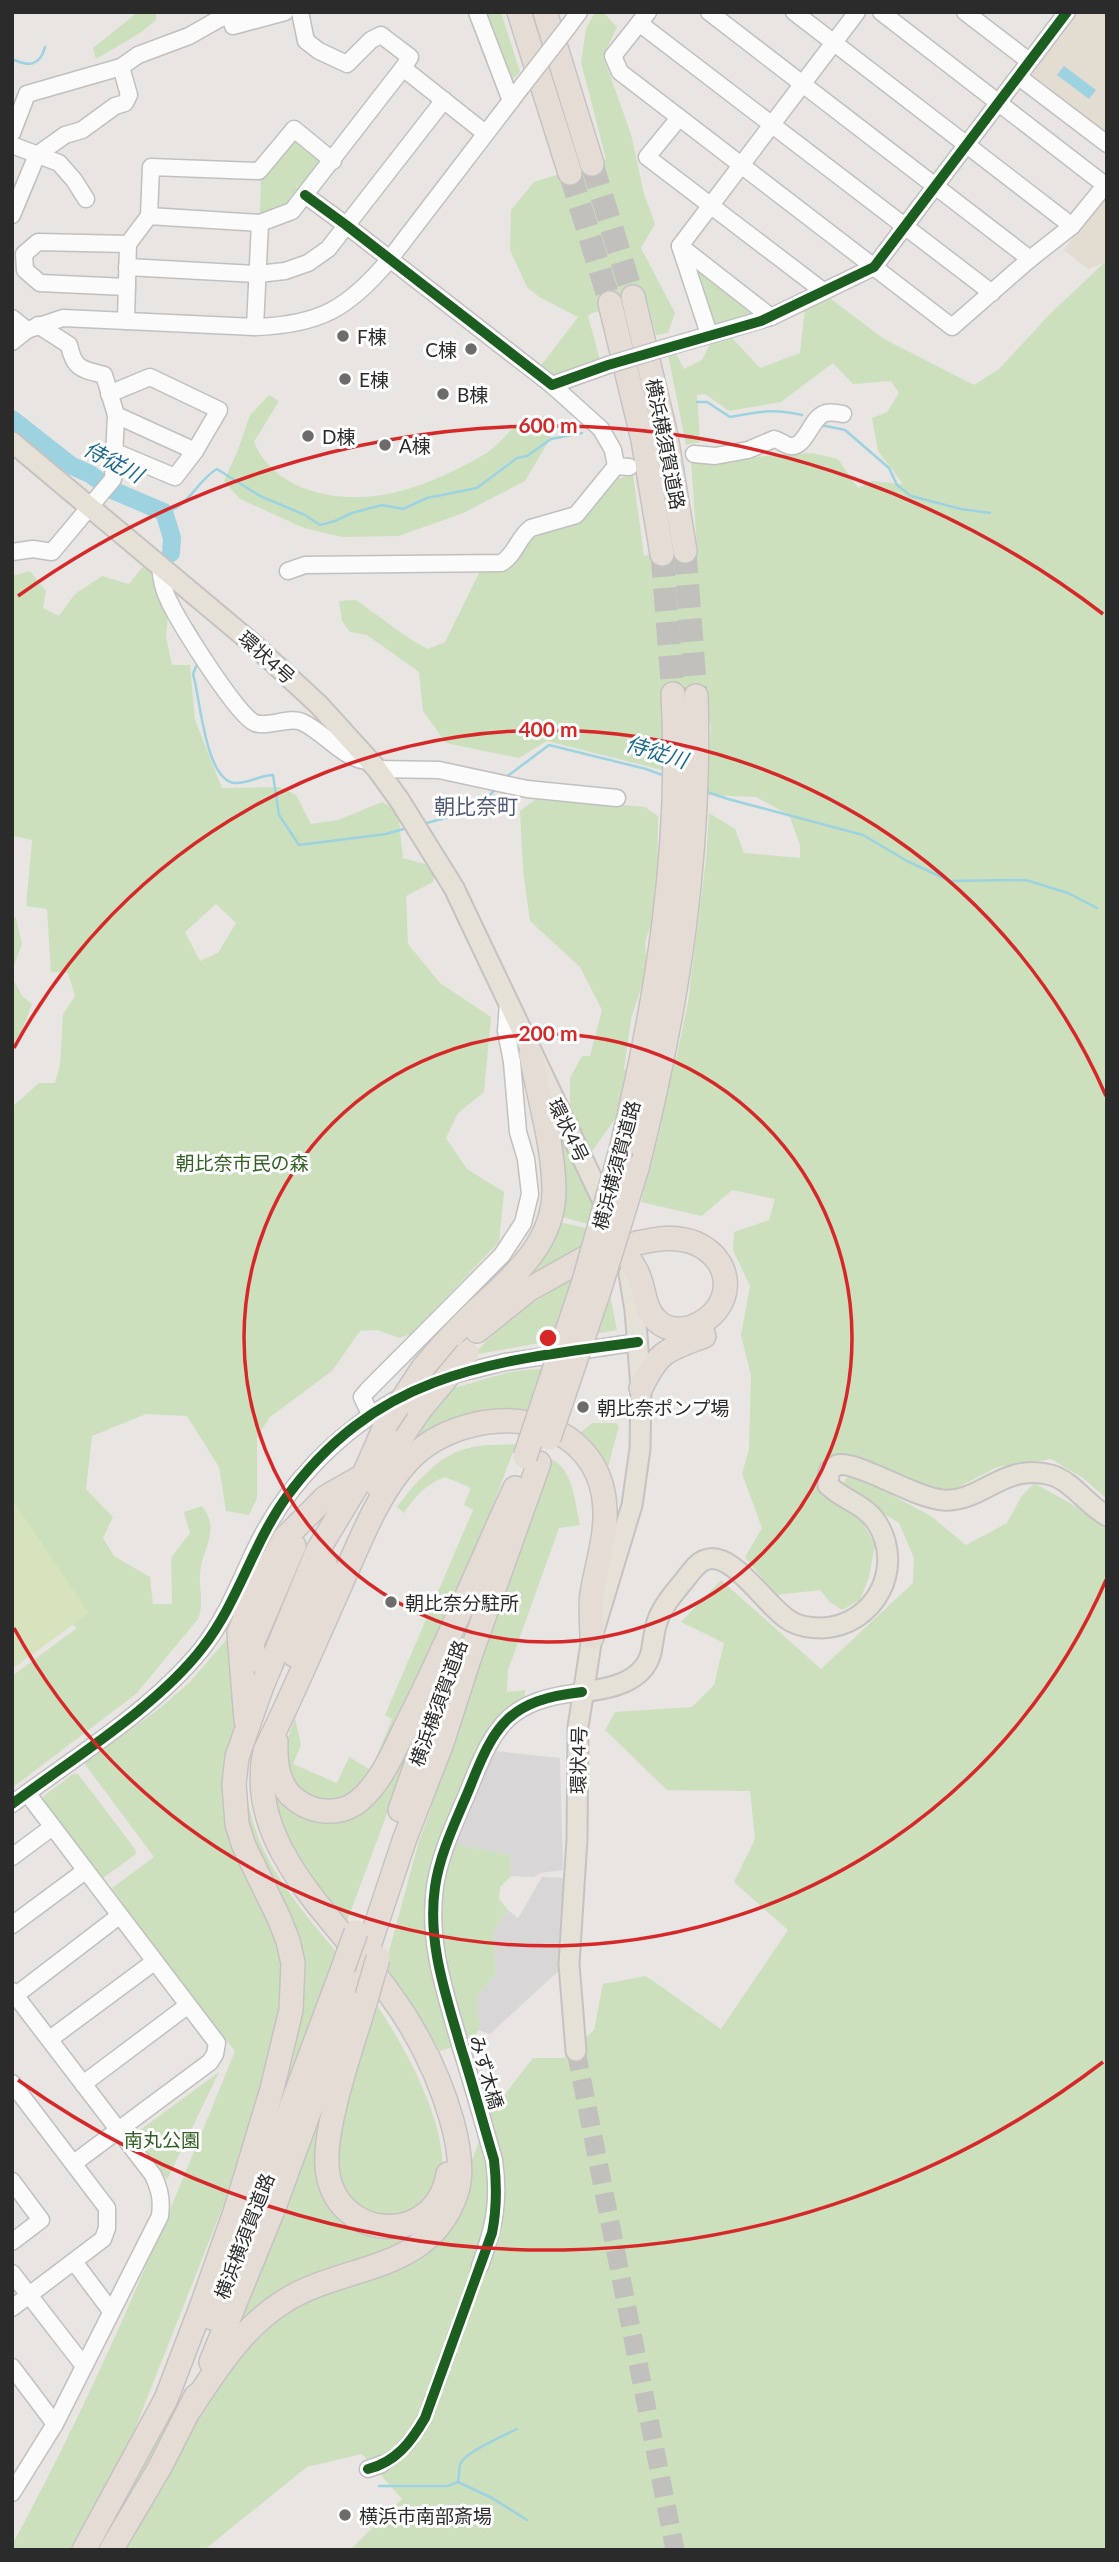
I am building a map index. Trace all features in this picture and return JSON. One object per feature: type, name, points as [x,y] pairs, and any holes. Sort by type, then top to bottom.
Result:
[{"type":"highway","points":[[519,12],[570,173]]},
{"type":"highway","points":[[545,12],[592,164]]},
{"type":"highway","name":"横浜横須賀道路","points":[[633,297],[666,436],[685,551]]},
{"type":"highway","name":"横浜横須賀道路","points":[[610,303],[643,440],[662,554]]},
{"type":"highway","name":"横浜横須賀道路","points":[[673,694],[686,726]]},
{"type":"highway","name":"横浜横須賀道路","points":[[111,2550],[160,2467],[190,2409],[246,2278],[356,1982],[514,1488],[532,1460],[600,1288],[637,1168],[675,999],[681,863],[675,792],[686,726],[696,696]]},
{"type":"highway","name":"横浜横須賀道路","points":[[368,1945],[442,1743],[532,1460],[584,1281],[621,1150],[681,863]]},
{"type":"highway","points":[[260,1685],[239,1633],[265,1574],[289,1533],[326,1497],[358,1477],[378,1419],[456,1331],[524,1265],[542,1238],[553,1200],[552,1166],[531,1054]]},
{"type":"highway","points":[[247,1654],[358,1477],[461,1353],[533,1297],[619,1245],[666,1229],[698,1233],[727,1255],[738,1281],[737,1295],[725,1320],[703,1337],[664,1352],[654,1363],[641,1388]]},
{"type":"highway","points":[[662,1238],[696,1243],[717,1260],[724,1272],[725,1294],[715,1312],[706,1321],[678,1330],[657,1321],[646,1304],[639,1277],[619,1245],[662,1238]]},
{"type":"highway","points":[[190,2409],[231,2348],[269,2312],[313,2286],[373,2267],[415,2249],[429,2238],[441,2223],[451,2209],[458,2189],[457,2141],[448,2106],[419,2038],[371,1967],[296,1874],[268,1818],[262,1781],[265,1751],[283,1712],[310,1674],[356,1572],[357,1547],[368,1507],[414,1411]]},
{"type":"highway","points":[[357,1547],[386,1491],[408,1461],[439,1437],[461,1428],[504,1421],[544,1425],[560,1432],[587,1455],[602,1487],[605,1510],[592,1596],[592,1637]]},
{"type":"highway","points":[[283,1712],[275,1757],[278,1772],[292,1797],[302,1805],[327,1812],[352,1806],[362,1798],[387,1764],[430,1679],[514,1488]]},
{"type":"highway","points":[[324,1531],[324,1560],[260,1685],[250,1780],[262,1837],[286,1881],[376,1992],[394,2017],[425,2077],[443,2133],[448,2175],[439,2199],[416,2221],[388,2228],[368,2224],[342,2205],[327,2169],[356,1982],[368,1945]]},
{"type":"highway","points":[[84,2550],[166,2399],[235,2212],[286,2035],[294,1984],[288,1941],[236,1824],[234,1784],[237,1757],[260,1685],[324,1531]]},
{"type":"highway","name":"横浜横須賀道路","points":[[90,2550],[163,2425],[225,2289],[356,1982]]},
{"type":"main road","name":"環状4号","points":[[12,442],[252,643],[319,705],[374,765],[454,888],[608,1211],[630,1278],[641,1388],[640,1449],[632,1505],[592,1637],[582,1692],[576,1757],[578,1839],[569,1964],[576,2051]]},
{"type":"main road","points":[[582,1692],[614,1687],[641,1671],[650,1655],[658,1619],[694,1568],[704,1560],[715,1558],[734,1567],[777,1612],[793,1623],[821,1628],[835,1626],[861,1615],[871,1606],[884,1586],[888,1566],[887,1548],[876,1522],[863,1508],[828,1485],[829,1471],[837,1465],[851,1465],[925,1498],[945,1500],[966,1497],[1000,1478],[1035,1472],[1054,1475],[1107,1516]]},
{"type":"street","points":[[12,132],[20,95],[121,67],[138,55],[190,36],[219,19],[247,12]]},
{"type":"street","points":[[190,36],[215,32],[285,12]]},
{"type":"street","points":[[149,216],[260,223],[292,211],[333,161],[410,57],[381,35],[371,40],[347,64],[319,51],[306,41],[300,12]]},
{"type":"street","points":[[477,12],[511,101]]},
{"type":"street","points":[[12,342],[33,327],[63,318],[282,326],[316,318],[344,305],[368,286],[389,260],[579,12]]},
{"type":"street","points":[[709,12],[1030,259]]},
{"type":"street","points":[[794,12],[1072,226]]},
{"type":"street","points":[[680,246],[857,12]]},
{"type":"street","points":[[881,12],[1106,184],[1072,226],[952,327],[620,72],[613,56],[644,18],[771,125],[992,293]]},
{"type":"street","points":[[965,12],[1029,61]]},
{"type":"street","points":[[552,385],[608,365],[771,317],[874,267],[1019,77],[1058,15]]},
{"type":"street","points":[[12,215],[37,155],[65,135],[82,131],[115,106],[125,103],[129,95],[121,67]]},
{"type":"street","points":[[403,68],[485,133]]},
{"type":"street","points":[[1019,77],[1107,144]]},
{"type":"street","points":[[127,267],[258,274],[285,271],[308,263],[328,249],[443,100]]},
{"type":"street","points":[[679,118],[647,157],[823,291]]},
{"type":"street","points":[[126,321],[128,244],[149,216],[150,167],[259,171],[294,130],[333,161]]},
{"type":"street","points":[[12,145],[59,163],[86,199]]},
{"type":"street","points":[[288,571],[306,565],[501,563],[507,560],[526,531],[576,515],[623,466],[601,429],[552,385],[305,195]]},
{"type":"street","points":[[254,327],[260,223]]},
{"type":"street","points":[[127,287],[40,283],[25,270],[24,254],[38,242],[128,244]]},
{"type":"street","points":[[680,246],[771,317]]},
{"type":"street","points":[[680,246],[709,334]]},
{"type":"street","points":[[12,318],[69,345],[72,361],[82,369],[104,375],[116,415],[113,479],[52,552],[33,549],[12,552]]},
{"type":"street","points":[[109,394],[150,377],[219,410],[195,451],[175,477],[113,451]]},
{"type":"street","points":[[694,454],[715,456],[748,450],[774,439],[789,446],[794,445],[799,443],[826,413],[842,414]]},
{"type":"street","points":[[116,415],[195,451]]},
{"type":"street","points":[[160,566],[161,582],[187,634],[226,691],[251,720],[258,724],[300,721],[358,761],[374,765],[439,771],[527,789],[617,798]]},
{"type":"street","points":[[378,1419],[362,1397],[502,1255],[519,1230],[528,1210],[529,1179],[518,1132],[512,1062],[506,1031],[508,1002]]},
{"type":"street","points":[[12,1804],[137,1711],[186,1668],[228,1610],[255,1551],[284,1500],[326,1450],[378,1419],[415,1390],[468,1369],[638,1342]]},
{"type":"street","name":"みず木橋","points":[[480,2266],[497,2209],[494,2160],[436,1960],[433,1923],[435,1886],[447,1844],[483,1752],[495,1733],[510,1716],[524,1706],[550,1697],[582,1692]]},
{"type":"street","points":[[27,1793],[217,2043],[210,2062],[74,2162]]},
{"type":"street","points":[[12,1857],[51,1828]]},
{"type":"street","points":[[12,1925],[85,1871]]},
{"type":"street","points":[[12,2493],[55,2424],[160,2216],[160,2188],[153,2175],[50,2039],[13,1995],[119,1916]]},
{"type":"street","points":[[50,2039],[154,1962]]},
{"type":"street","points":[[83,2084],[187,2006]]},
{"type":"street","points":[[12,2083],[107,2208],[108,2219],[103,2239],[75,2263],[12,2308]]},
{"type":"street","points":[[12,2181],[41,2220],[12,2242]]},
{"type":"street","points":[[75,2263],[111,2311]]},
{"type":"street","points":[[12,2273],[84,2366]]},
{"type":"street","points":[[12,2367],[55,2424]]},
{"type":"street","points":[[12,2461],[23,2474]]},
{"type":"shaded area","points":[[1077,12],[1107,12],[1107,137],[1032,74]]},
{"type":"shaded area","points":[[1107,191],[1107,262],[1088,269],[1064,250]]},
{"type":"shaded area","points":[[495,1751],[560,1758],[563,1870],[540,1873],[534,1877],[511,1876],[510,1855],[456,1845]]},
{"type":"shaded area","points":[[542,1877],[566,1878],[564,1966],[490,2034],[478,2030],[481,2024],[477,2014],[477,1995],[496,1975],[493,1931],[508,1910],[518,1918]]},
{"type":"green space","points":[[138,12],[156,12],[156,20],[140,33],[96,59],[93,48]]},
{"type":"green space","points":[[483,12],[501,12],[520,72],[509,83]]},
{"type":"green space","points":[[595,12],[603,12],[617,27],[603,56],[631,134],[644,194],[655,224],[641,248],[675,313],[668,333],[656,335],[647,300],[592,313],[588,316],[600,360],[554,378],[540,367],[578,317],[539,297],[527,287],[510,250],[511,210],[534,182],[606,159],[581,62],[586,29]]},
{"type":"green space","points":[[294,135],[325,159],[286,210],[260,217],[261,175]]},
{"type":"green space","points":[[1107,260],[1107,1499],[1083,1478],[1051,1459],[997,1467],[949,1492],[924,1490],[855,1457],[836,1455],[821,1468],[824,1494],[857,1515],[875,1545],[869,1577],[860,1600],[842,1610],[830,1602],[820,1590],[776,1595],[745,1557],[762,1528],[742,1474],[749,1449],[751,1375],[741,1335],[750,1286],[733,1250],[734,1232],[769,1220],[775,1199],[732,1190],[702,1216],[641,1202],[661,1126],[666,1086],[677,1055],[688,1002],[709,813],[735,829],[744,853],[800,858],[800,845],[789,815],[756,797],[706,795],[711,726],[702,697],[682,687],[664,687],[662,770],[547,741],[519,758],[446,743],[423,711],[419,672],[367,635],[350,632],[342,621],[339,601],[356,600],[428,649],[445,642],[481,569],[528,536],[580,520],[614,480],[633,474],[644,556],[697,548],[691,461],[812,453],[838,459],[858,488],[872,481],[903,484],[878,451],[872,418],[887,412],[899,393],[891,381],[853,384],[833,363],[781,402],[729,411],[705,394],[697,395],[700,442],[686,445],[668,354],[676,353],[684,369],[702,360],[711,342],[732,338],[760,368],[800,353],[805,308],[827,296],[884,339],[974,385],[999,369],[1049,315]]},
{"type":"green space","points":[[694,264],[757,312],[755,317],[716,327],[713,325]]},
{"type":"green space","points":[[269,395],[279,401],[254,442],[264,460],[278,474],[295,485],[335,496],[377,496],[431,481],[485,454],[515,426],[528,418],[547,416],[551,437],[525,481],[463,513],[399,536],[342,537],[304,528],[240,499],[224,481],[250,415]]},
{"type":"green space","name":"朝比奈市民の森","points":[[145,564],[170,590],[166,637],[172,665],[190,665],[195,720],[222,788],[280,787],[296,795],[311,824],[338,820],[382,802],[398,811],[403,858],[436,867],[433,882],[406,896],[408,944],[440,983],[491,1017],[484,1092],[458,1113],[446,1138],[467,1169],[504,1192],[499,1242],[411,1334],[400,1338],[377,1330],[360,1331],[332,1371],[270,1417],[257,1437],[257,1498],[249,1515],[226,1511],[219,1467],[187,1416],[146,1414],[92,1436],[86,1489],[113,1517],[103,1538],[114,1556],[150,1577],[153,1604],[172,1604],[171,1558],[190,1533],[184,1512],[202,1506],[208,1515],[210,1532],[201,1566],[200,1614],[136,1694],[12,1788],[12,1676],[77,1628],[64,1618],[12,1505],[12,1107],[39,1083],[55,1083],[60,1065],[63,1014],[75,996],[68,973],[51,972],[47,909],[26,906],[32,840],[12,836],[12,576],[30,571],[46,591],[43,608],[59,616],[75,594],[102,576],[129,584]],"holes":[[[216,904],[236,923],[218,953],[200,961],[185,932]]]},
{"type":"green space","points":[[539,797],[645,807],[658,816],[657,907],[645,942],[647,969],[631,1019],[624,1069],[627,1071],[615,1119],[590,1154],[570,1112],[570,1078],[582,1056],[590,1056],[602,1010],[580,967],[530,921],[523,870],[520,811]]},
{"type":"green space","points":[[12,916],[16,918],[22,944],[12,971]]},
{"type":"green space","points":[[12,977],[22,996],[32,1004],[12,1057]]},
{"type":"green space","points":[[542,1091],[597,1207],[592,1225],[554,1215]]},
{"type":"green space","points":[[554,1221],[586,1228],[588,1233],[583,1252],[440,1355]]},
{"type":"green space","points":[[577,1277],[556,1340],[473,1355],[521,1312]]},
{"type":"green space","points":[[609,1290],[617,1330],[595,1334]]},
{"type":"green space","points":[[547,1368],[528,1416],[408,1455],[404,1444],[440,1392],[509,1372]]},
{"type":"green space","points":[[592,1423],[616,1423],[619,1426],[605,1478],[574,1436]]},
{"type":"green space","points":[[516,1444],[473,1558],[369,1783],[332,1804],[295,1790],[285,1754],[295,1718],[301,1745],[293,1764],[337,1783],[349,1757],[371,1770],[392,1719],[385,1715],[473,1510],[464,1505],[471,1488],[445,1477],[422,1491],[404,1513],[397,1507],[426,1474],[452,1454],[475,1447]]},
{"type":"green space","points":[[548,1458],[563,1468],[568,1477],[580,1525],[559,1528],[508,1670],[507,1692],[525,1690],[525,1701],[490,1727],[471,1760],[439,1841],[510,1855],[511,1876],[500,1887],[499,1899],[508,1910],[493,1931],[496,1975],[477,1995],[477,2014],[481,2024],[474,2040],[440,2051],[385,1966],[459,1707]]},
{"type":"green space","points":[[854,1475],[931,1516],[966,1545],[1007,1523],[1021,1497],[1034,1483],[1107,1524],[1107,2550],[350,2550],[402,2499],[362,2454],[307,2467],[204,2550],[12,2550],[12,2545],[74,2424],[131,2301],[235,2051],[174,1976],[112,1888],[154,1857],[84,1763],[159,1709],[190,1682],[231,1634],[237,1724],[224,1757],[227,1829],[280,1948],[284,1992],[255,2125],[125,2454],[256,2336],[301,2301],[448,2227],[488,2116],[533,2058],[564,2058],[594,2030],[603,1984],[646,1976],[721,2029],[788,1930],[734,1882],[755,1839],[750,1791],[667,1790],[605,1730],[615,1712],[692,1707],[714,1685],[724,1643],[681,1622],[721,1580],[821,1669],[913,1583],[914,1558],[899,1523],[844,1489],[845,1479]]},
{"type":"green space","points":[[12,1499],[89,1613],[12,1669]]},
{"type":"green space","points":[[413,1723],[417,1733],[344,1929],[276,1830],[268,1765],[283,1798],[344,1816]]},
{"type":"green space","points":[[246,1766],[247,1795],[253,1821],[273,1868],[338,1954],[246,2208],[299,2001],[245,1832],[239,1792]]},
{"type":"green space","points":[[73,1774],[78,1774],[135,1849],[136,1854],[103,1878],[96,1877],[43,1806],[44,1796]]},
{"type":"green space","points":[[356,2000],[320,2156],[362,2230],[430,2218],[425,2235],[248,2325],[239,2322]]},
{"type":"green space","points":[[373,2000],[423,2088],[440,2140],[443,2163],[437,2188],[398,2224],[347,2201],[335,2172],[335,2140]]},
{"type":"green space","name":"南丸公園","points":[[219,2072],[167,2180],[132,2136]]},
{"type":"water","points":[[1064,66],[1096,90],[1089,99],[1057,75]]},
{"type":"waterway","points":[[12,59],[33,63],[40,58],[45,47]]},
{"type":"waterway","points":[[697,402],[707,402],[730,417],[774,411],[802,415]]},
{"type":"waterway","name":"侍従川","points":[[12,419],[72,466],[90,474],[112,490],[164,512],[172,538],[171,553]]},
{"type":"waterway","points":[[821,425],[845,430],[889,468],[897,485],[911,496],[961,509],[990,513]]},
{"type":"waterway","points":[[164,512],[180,506],[217,469],[260,496],[305,515],[320,525],[382,505],[403,509],[427,498],[477,488],[517,458],[527,456],[551,439],[582,433]]},
{"type":"waterway","name":"侍従川","points":[[192,625],[203,644]]},
{"type":"waterway","name":"侍従川","points":[[198,662],[193,674],[205,736],[217,768],[225,779],[235,783],[273,775],[279,815],[299,845],[386,834],[407,828]]},
{"type":"waterway","name":"侍従川","points":[[505,778],[549,745],[665,776]]},
{"type":"waterway","name":"侍従川","points":[[423,824],[478,809],[496,788]]},
{"type":"waterway","name":"侍従川","points":[[704,791],[863,835],[907,861],[950,881],[1026,880],[1068,893],[1097,908]]},
{"type":"waterway","points":[[458,2482],[460,2465],[468,2455],[517,2429]]},
{"type":"waterway","points":[[379,2486],[448,2486],[458,2482],[492,2498],[527,2520]]},
{"type":"tunnel","points":[[592,164],[633,297]]},
{"type":"tunnel","points":[[570,173],[610,303]]},
{"type":"tunnel","points":[[685,551],[696,696]]},
{"type":"tunnel","points":[[662,554],[673,694]]},
{"type":"tunnel","points":[[576,2051],[675,2550]]},
{"type":"tunnel","points":[[382,2464],[406,2445],[425,2418],[480,2266]]},
{"type":"cycle path","points":[[305,195],[552,385],[608,365],[761,321],[874,267],[1067,12]]},
{"type":"cycle path","points":[[12,1804],[138,1711],[184,1669],[215,1630],[273,1517],[285,1499],[321,1456],[359,1423],[399,1398],[442,1380],[487,1366],[638,1342]]},
{"type":"cycle path","points":[[368,2469],[387,2461],[402,2450],[425,2418],[492,2233],[495,2215],[494,2160],[439,1969],[433,1908],[441,1861],[479,1765],[497,1731],[508,1718],[538,1701],[582,1692]]},
{"type":"place","name":"F棟","points":[[343,336]]},
{"type":"place","name":"C棟","points":[[471,349]]},
{"type":"place","name":"E棟","points":[[345,379]]},
{"type":"place","name":"B棟","points":[[443,394]]},
{"type":"place","name":"D棟","points":[[308,436]]},
{"type":"place","name":"A棟","points":[[385,445]]},
{"type":"place","name":"朝比奈ポンプ場","points":[[583,1407]]},
{"type":"place","name":"朝比奈分駐所","points":[[391,1602]]},
{"type":"place","name":"横浜市南部斎場","points":[[345,2515]]},
{"type":"district","name":"朝比奈町","points":[[476,805]]}]
